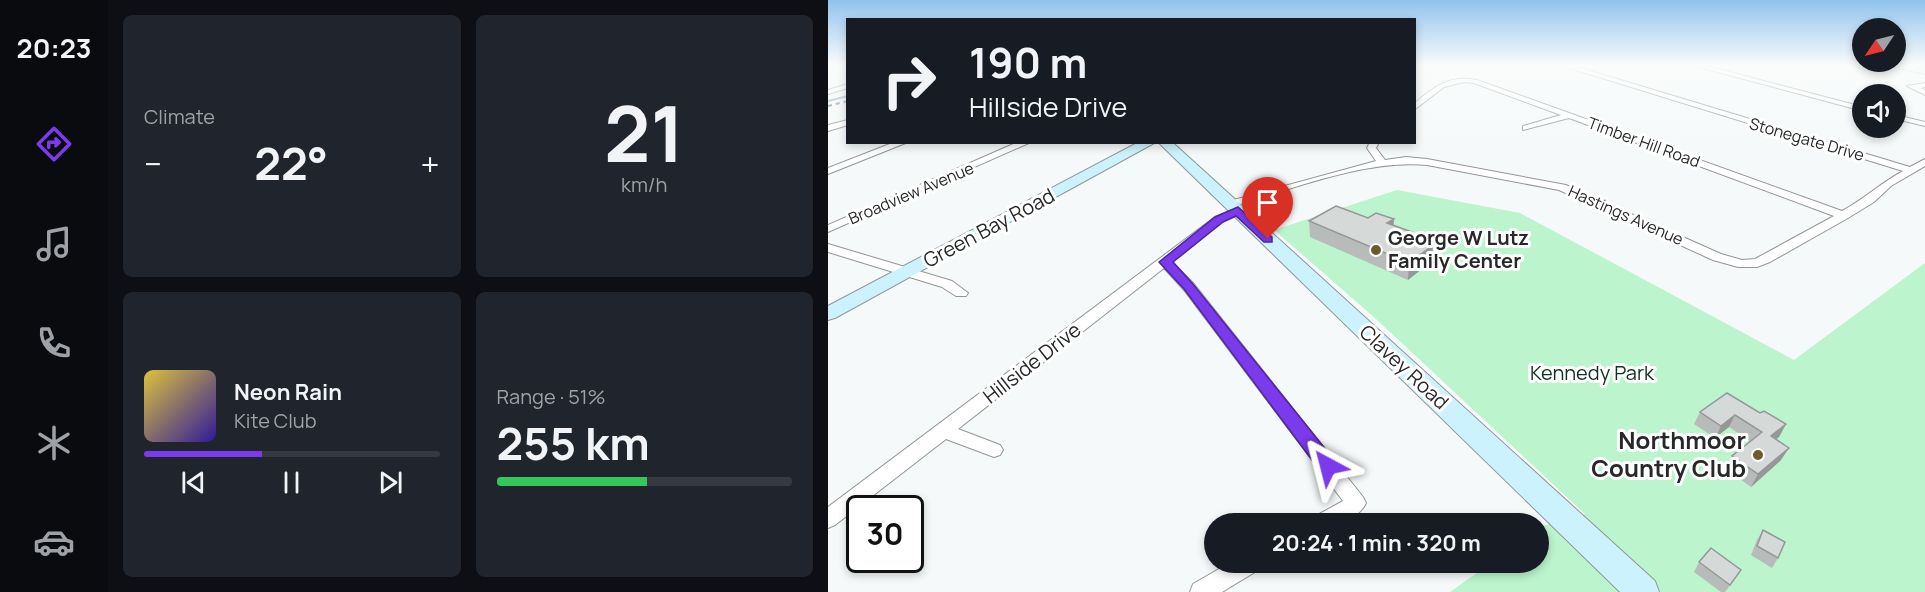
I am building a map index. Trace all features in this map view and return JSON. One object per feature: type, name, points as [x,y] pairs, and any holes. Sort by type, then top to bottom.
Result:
[{"type":"main road","name":"Green Bay Road","points":[[828,314],[1146,144]]},
{"type":"main road","name":"Clavey Road","points":[[1166,144],[1643,592]]},
{"type":"street","name":"Timber Hill Road","points":[[1416,106],[1430,94]]},
{"type":"street","name":"Timber Hill Road","points":[[1511,94],[1844,216]]},
{"type":"street","name":"Stonegate Drive","points":[[1657,94],[1910,170]]},
{"type":"street","points":[[1804,94],[1852,106]]},
{"type":"street","points":[[1526,128],[1570,115]]},
{"type":"street","points":[[1906,119],[1925,124]]},
{"type":"street","points":[[828,128],[846,123]]},
{"type":"street","points":[[828,171],[899,144]]},
{"type":"street","name":"Broadview Avenue","points":[[828,229],[1022,144]]},
{"type":"street","points":[[1374,144],[1371,148],[1382,162]]},
{"type":"street","name":"Hastings Avenue","points":[[1234,207],[1382,162],[1427,162],[1562,187],[1717,257],[1742,264],[1757,263],[1766,259],[1844,216],[1870,200],[1887,184],[1925,162]]},
{"type":"street","name":"Hillside Drive","points":[[828,519],[1234,207]]},
{"type":"street","points":[[828,248],[947,284],[961,293]]},
{"type":"street","points":[[1165,262],[1189,287],[1356,502],[1338,513]]},
{"type":"street","points":[[944,431],[994,450]]},
{"type":"street","points":[[1201,592],[1233,573]]},
{"type":"green space","name":"Kennedy Park","points":[[1397,190],[1520,213],[1794,360],[1925,263],[1925,592],[1450,592],[1477,573],[1549,573],[1549,524],[1585,514],[1375,318],[1274,230]]},
{"type":"building","points":[[1336,206],[1368,218],[1376,213],[1394,219],[1387,223],[1412,232],[1408,235],[1433,245],[1409,263],[1309,221]]},
{"type":"building","points":[[1727,393],[1760,413],[1764,411],[1786,424],[1771,436],[1789,448],[1758,474],[1732,456],[1762,432],[1735,415],[1721,426],[1700,412]]},
{"type":"building","points":[[1763,530],[1785,542],[1778,558],[1757,546]]},
{"type":"building","points":[[1711,548],[1741,570],[1730,585],[1699,562]]},
{"type":"waterway","points":[[828,101],[846,96]]},
{"type":"railway","points":[[828,106],[846,102]]},
{"type":"place","name":"George W Lutz Family Center","points":[[1376,250]]},
{"type":"place","name":"Northmoor Country Club","points":[[1758,455]]},
{"type":"route","points":[[1268,239],[1238,211],[1219,219],[1165,262],[1189,287],[1328,466]]}]
